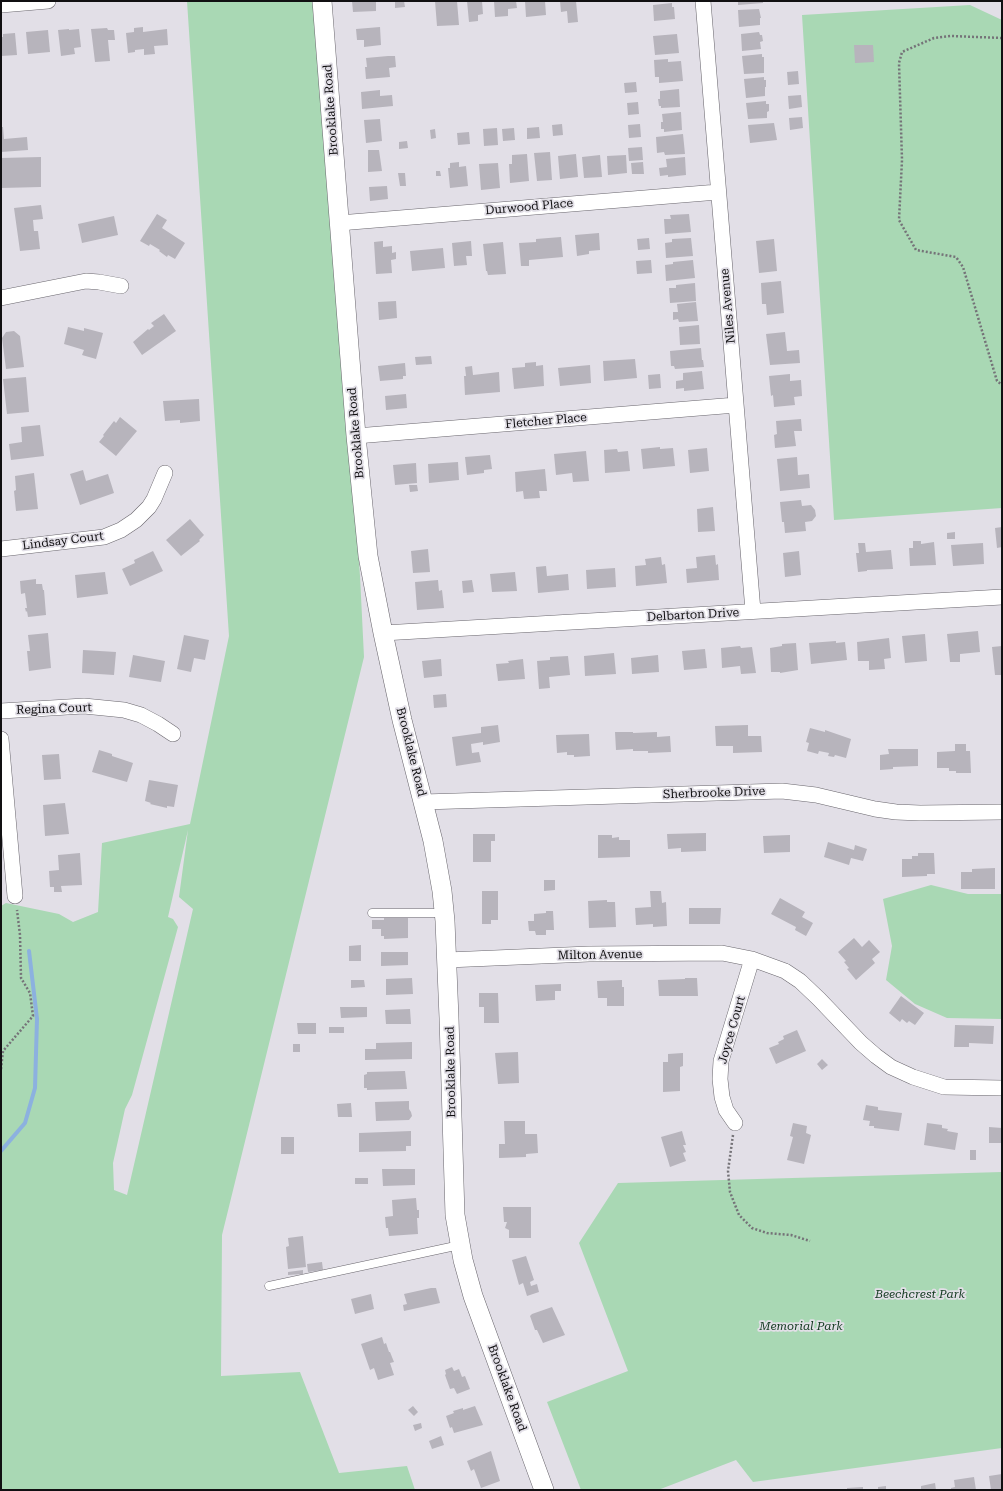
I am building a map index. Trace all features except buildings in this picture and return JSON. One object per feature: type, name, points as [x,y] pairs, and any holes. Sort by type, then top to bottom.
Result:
[{"type":"street","points":[[1,5],[48,1]]},
{"type":"street","name":"Brooklake Road","points":[[322,1],[356,436],[368,556],[402,720],[437,862],[444,913],[449,1018],[454,1198],[460,1245],[473,1296],[544,1490]]},
{"type":"street","name":"Niles Avenue","points":[[703,1],[753,612]]},
{"type":"street","name":"Durwood Place","points":[[339,222],[718,192]]},
{"type":"street","points":[[1,298],[86,281],[121,286]]},
{"type":"street","name":"Fletcher Place","points":[[356,436],[736,405]]},
{"type":"street","name":"Lindsay Court","points":[[1,549],[104,537],[113,534],[136,520],[149,507],[165,473]]},
{"type":"street","name":"Delbarton Drive","points":[[383,633],[1002,597]]},
{"type":"street","name":"Regina Court","points":[[1,711],[84,706],[124,710],[158,724],[173,734]]},
{"type":"street","points":[[1,739],[3,790],[15,896]]},
{"type":"street","name":"Sherbrooke Drive","points":[[423,802],[782,791],[816,795],[875,809],[896,812],[1002,812]]},
{"type":"street","name":"Milton Avenue","points":[[446,960],[589,954],[722,953],[752,959]]},
{"type":"street","points":[[752,959],[785,972],[800,982],[819,999],[861,1043],[891,1067],[913,1078],[944,1087],[1002,1088]]},
{"type":"street","name":"Joyce Court","points":[[735,1123],[726,1110],[722,1097],[720,1079],[721,1061],[752,959]]},
{"type":"lane","points":[[372,913],[444,913]]},
{"type":"lane","points":[[269,1286],[460,1245]]},
{"type":"path","points":[[1002,38],[934,38],[902,52],[899,62],[902,160],[899,220],[916,250],[956,257],[963,267],[997,381],[1002,385]]},
{"type":"path","points":[[1,1069],[3,1051],[33,1016],[30,992],[21,978],[20,935],[15,896]]},
{"type":"path","points":[[735,1123],[728,1171],[730,1192],[739,1215],[752,1228],[767,1233],[791,1235],[810,1241]]},
{"type":"green space","points":[[187,1],[319,1],[360,576],[364,657],[222,1235],[221,1376],[300,1372],[339,1473],[407,1466],[415,1490],[1,1490],[1,906],[6,903],[59,914],[73,922],[98,912],[102,843],[190,824],[229,636]],"holes":[[[188,830],[179,897],[193,909],[127,1195],[114,1190],[113,1163],[125,1109],[132,1095],[178,927],[173,919],[168,917]]]},
{"type":"green space","points":[[970,5],[1002,20],[1002,508],[834,520],[802,15]]},
{"type":"green space","points":[[931,885],[968,894],[1002,894],[1002,1019],[947,1018],[915,1004],[886,980],[892,946],[883,899]]},
{"type":"green space","name":"Memorial Park","points":[[1002,1172],[1002,1448],[753,1482],[736,1460],[658,1490],[581,1490],[547,1402],[628,1371],[579,1243],[618,1183]]},
{"type":"waterway","points":[[1,1151],[25,1123],[35,1088],[37,1019],[29,951]]},
{"type":"park label","name":"Beechcrest Park","points":[[920,1294]]}]
